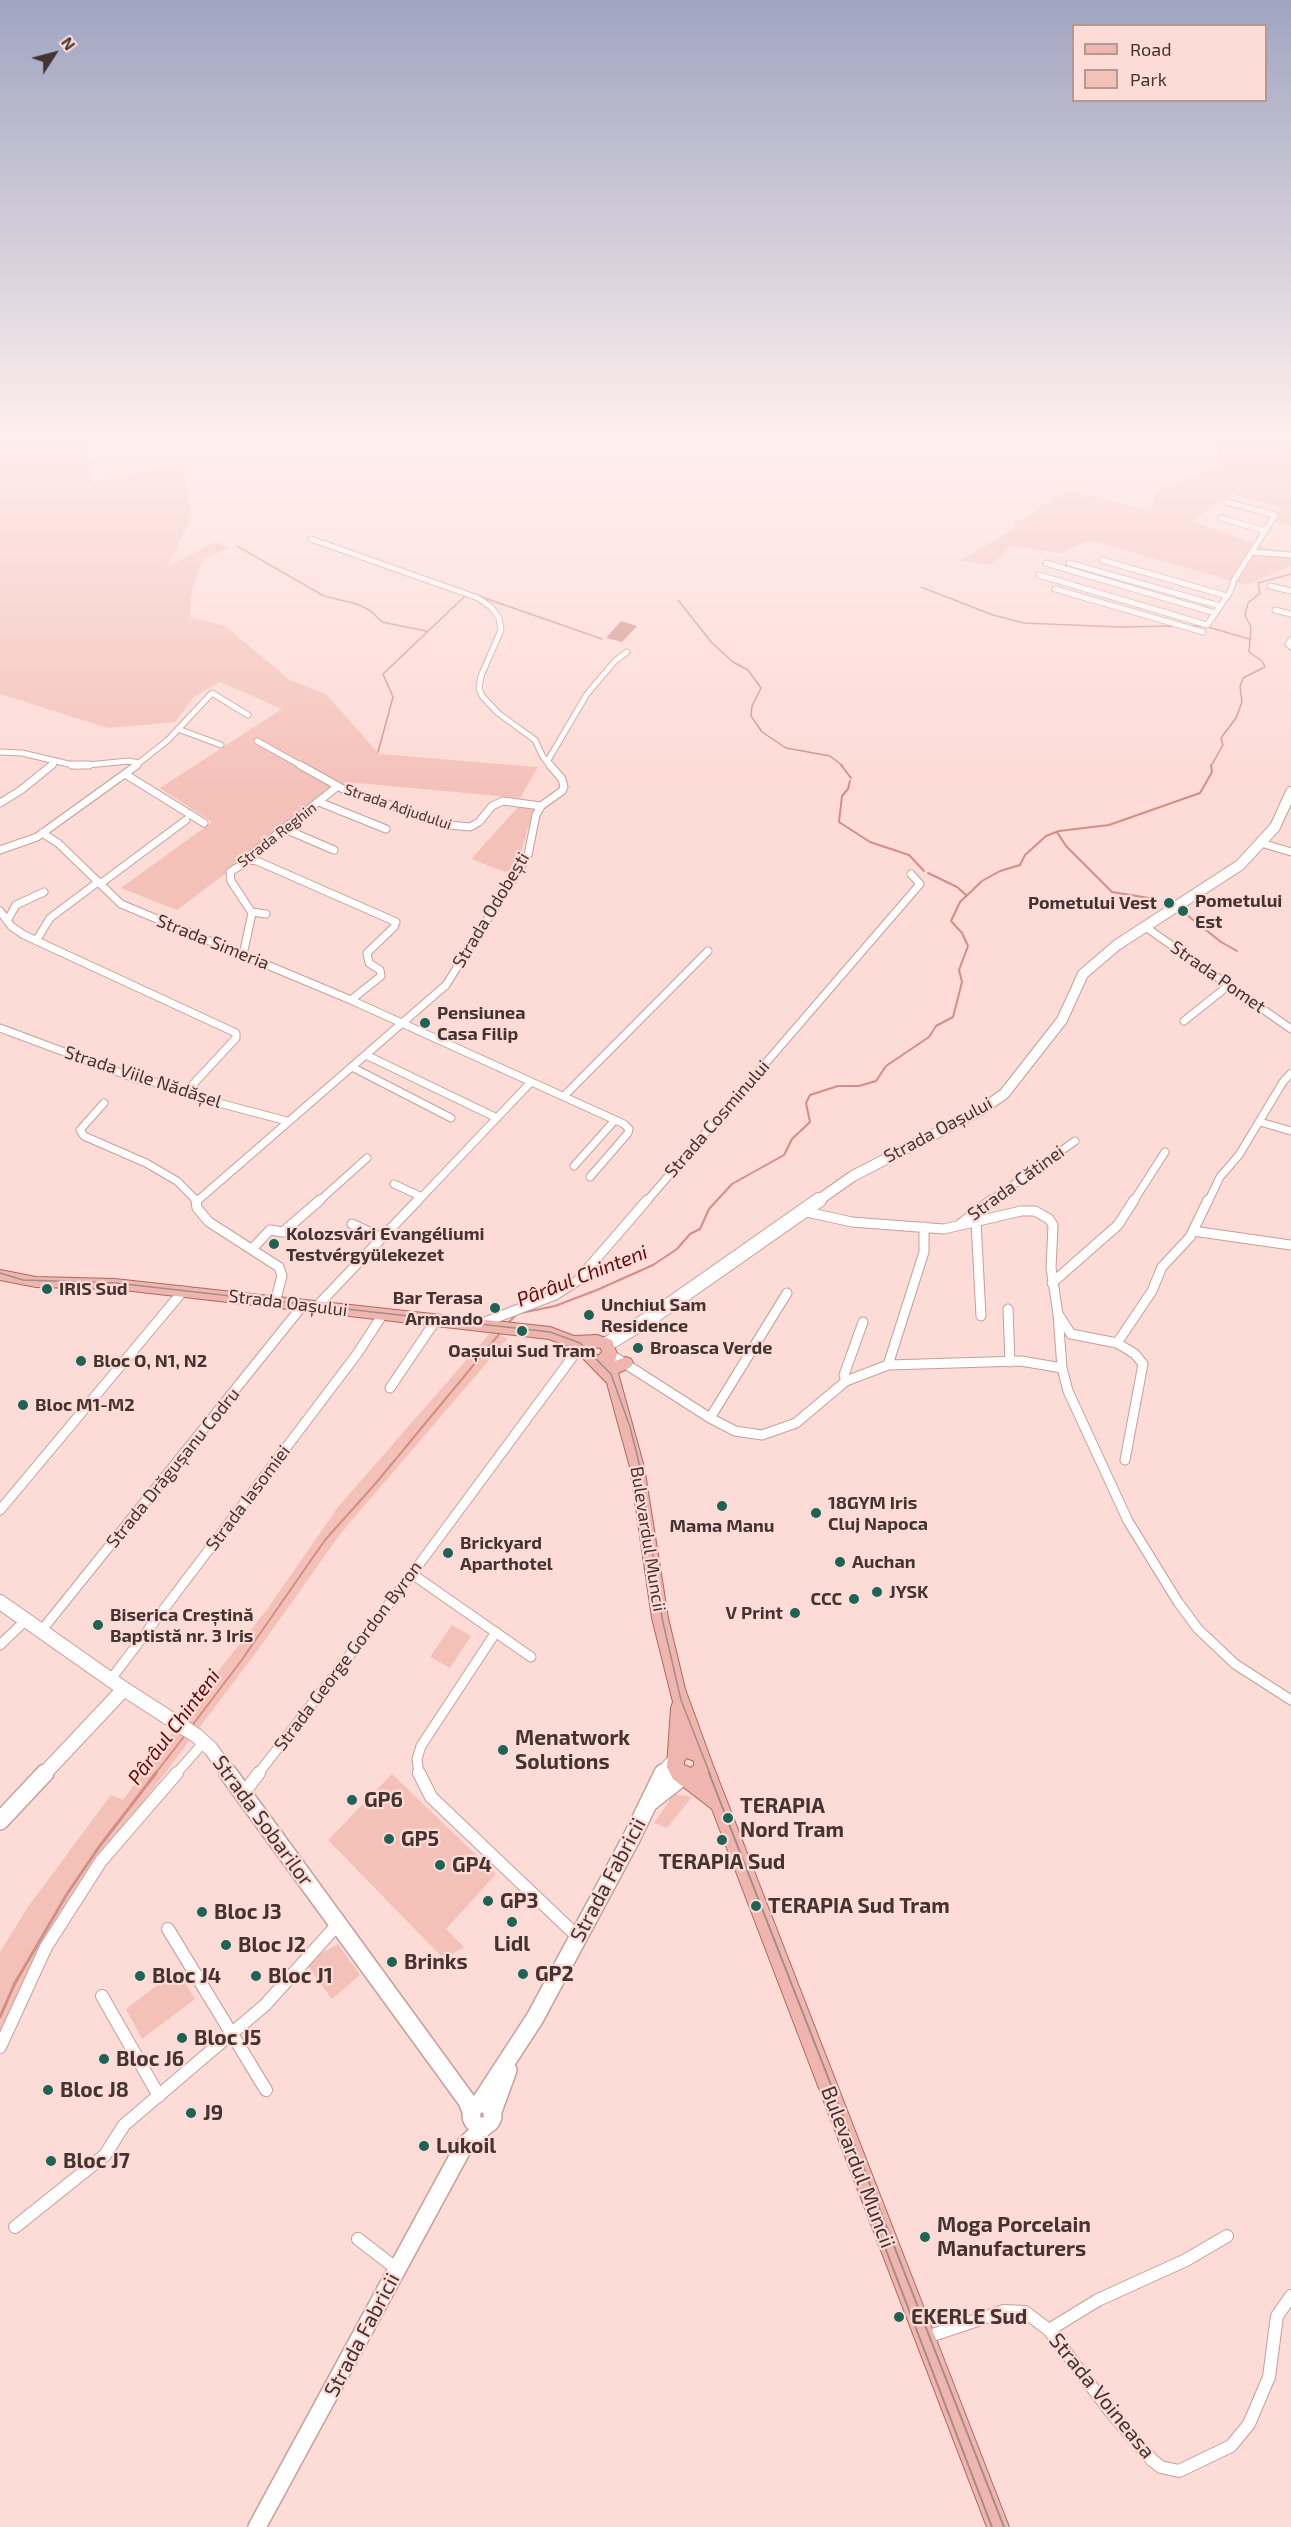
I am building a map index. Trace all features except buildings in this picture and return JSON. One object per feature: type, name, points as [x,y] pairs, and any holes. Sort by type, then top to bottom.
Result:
[{"type":"main road","name":"Strada Oașului","points":[[0,1275],[36,1282],[97,1282],[183,1291],[532,1331],[558,1335],[600,1356],[853,1176],[981,1110],[1004,1094],[1062,1020],[1083,974],[1144,926],[1240,865],[1280,819],[1291,792]]},
{"type":"main road","points":[[600,1356],[615,1367],[626,1363]]},
{"type":"main road","name":"Bulevardul Muncii","points":[[600,1356],[637,1467],[660,1618],[679,1700],[998,2527]]},
{"type":"main road","name":"Strada Sobarilor","points":[[0,1602],[201,1739],[477,2112]]},
{"type":"main road","points":[[0,1821],[118,1684]]},
{"type":"main road","name":"Bulevardul Muncii","points":[[676,1757],[679,1700]]},
{"type":"main road","points":[[688,1749],[701,1758],[697,1775],[685,1777],[676,1768],[676,1757],[688,1749]]},
{"type":"main road","name":"Strada Fabricii","points":[[257,2527],[466,2142],[477,2112],[515,2052],[578,1937],[649,1803],[656,1784],[676,1757]]},
{"type":"main road","name":"Bulevardul Muncii","points":[[685,1777],[706,1791],[720,1806]]},
{"type":"main road","name":"Strada Fabricii","points":[[649,1803],[685,1777]]},
{"type":"street","points":[[350,553],[478,598],[488,604],[499,618],[501,630],[499,639],[481,676],[480,691],[498,713],[535,740],[547,762],[562,778],[564,787],[562,791],[541,806]]},
{"type":"street","points":[[1038,575],[1207,625],[1227,596],[1233,580],[1252,553]]},
{"type":"street","points":[[1265,553],[1291,555]]},
{"type":"street","points":[[1102,560],[1227,596]]},
{"type":"street","points":[[1046,563],[1215,613]]},
{"type":"street","points":[[1069,563],[1220,606]]},
{"type":"street","points":[[1270,586],[1291,591]]},
{"type":"street","points":[[1055,589],[1203,632]]},
{"type":"street","points":[[1275,610],[1291,614]]},
{"type":"street","points":[[1291,640],[1288,644],[1291,646]]},
{"type":"street","points":[[547,762],[587,694],[615,661],[627,652]]},
{"type":"street","points":[[0,850],[42,833],[125,774],[178,729],[212,693],[248,715]]},
{"type":"street","points":[[178,729],[220,745]]},
{"type":"street","name":"Strada Adjudului","points":[[257,741],[338,786],[459,828],[470,827],[479,822],[492,806],[502,801],[541,806]]},
{"type":"street","points":[[0,752],[28,754],[55,762],[84,766],[129,761],[139,763]]},
{"type":"street","points":[[0,803],[21,790],[55,762]]},
{"type":"street","points":[[125,774],[204,823]]},
{"type":"street","name":"Strada Reghin","points":[[252,912],[233,886],[229,875],[233,869],[249,860],[253,854],[319,802],[328,791],[338,786]]},
{"type":"street","points":[[319,802],[386,829]]},
{"type":"street","name":"Strada Odobești","points":[[196,1200],[446,985],[528,855],[536,815],[541,806]]},
{"type":"street","points":[[36,941],[50,918],[186,820]]},
{"type":"street","points":[[285,829],[334,850]]},
{"type":"street","name":"Strada Simeria","points":[[42,833],[58,843],[122,903],[351,1000],[615,1120]]},
{"type":"street","points":[[1261,843],[1291,852]]},
{"type":"street","points":[[249,860],[257,861],[396,922],[394,927],[366,953],[369,963],[380,970],[381,976],[351,1000]]},
{"type":"street","name":"Strada Cosminului","points":[[483,1325],[555,1295],[577,1281],[920,884],[911,874]]},
{"type":"street","points":[[8,921],[16,904],[44,892]]},
{"type":"street","points":[[0,911],[16,930],[36,941],[236,1033],[236,1038],[185,1093]]},
{"type":"street","points":[[243,955],[252,912],[266,914]]},
{"type":"street","name":"Strada Pomet","points":[[1144,926],[1291,1029]]},
{"type":"street","points":[[564,1096],[708,951]]},
{"type":"street","points":[[1184,1021],[1229,985]]},
{"type":"street","name":"Strada Viile Nădășel","points":[[0,1028],[126,1074],[287,1121]]},
{"type":"street","points":[[366,1055],[497,1118]]},
{"type":"street","points":[[352,1067],[451,1118]]},
{"type":"street","points":[[1117,1342],[1152,1291],[1162,1267],[1194,1231],[1220,1177],[1239,1155],[1283,1082],[1291,1073]]},
{"type":"street","points":[[317,1306],[531,1082]]},
{"type":"street","points":[[104,1103],[80,1130],[84,1136],[146,1163],[177,1181],[196,1200],[197,1208],[209,1222],[276,1264],[282,1270],[275,1302]]},
{"type":"street","points":[[574,1166],[615,1120],[627,1126],[627,1133],[590,1177]]},
{"type":"street","points":[[1260,1122],[1291,1131]]},
{"type":"street","name":"Strada Cătinei","points":[[958,1226],[1075,1141]]},
{"type":"street","points":[[1052,1283],[1118,1225],[1165,1152]]},
{"type":"street","points":[[252,1249],[270,1230],[287,1230],[367,1158]]},
{"type":"street","points":[[394,1184],[422,1197]]},
{"type":"street","points":[[802,1211],[852,1222],[944,1229],[1021,1210],[1035,1211],[1049,1219],[1053,1224],[1052,1283],[1058,1314],[1062,1368],[1068,1391],[1128,1521],[1178,1602],[1220,1651],[1267,1686],[1291,1700]]},
{"type":"street","points":[[976,1222],[981,1316]]},
{"type":"street","points":[[352,1224],[382,1238]]},
{"type":"street","points":[[888,1365],[924,1252],[924,1227]]},
{"type":"street","points":[[1194,1231],[1291,1245]]},
{"type":"street","points":[[0,1509],[183,1291]]},
{"type":"street","points":[[710,1418],[787,1293]]},
{"type":"street","name":"Strada Drăgușanu Codru","points":[[42,1630],[303,1305]]},
{"type":"street","points":[[1008,1309],[1010,1362]]},
{"type":"street","name":"Strada Iasomiei","points":[[118,1684],[357,1354],[383,1314]]},
{"type":"street","points":[[1058,1314],[1071,1334],[1117,1342],[1135,1354],[1143,1364],[1125,1460]]},
{"type":"street","points":[[390,1389],[436,1320]]},
{"type":"street","points":[[846,1381],[844,1376],[863,1322]]},
{"type":"street","name":"Strada George Gordon Byron","points":[[243,1794],[412,1574],[574,1355],[600,1356]]},
{"type":"street","points":[[626,1363],[710,1418],[735,1431],[762,1435],[782,1430],[808,1416],[846,1381],[888,1365],[1027,1362],[1062,1368]]},
{"type":"street","points":[[412,1574],[531,1657]]},
{"type":"street","points":[[0,1645],[26,1620]]},
{"type":"street","points":[[496,1632],[421,1746],[417,1758],[419,1776],[431,1797],[578,1937]]},
{"type":"street","points":[[0,2047],[46,1947],[101,1862],[201,1739]]},
{"type":"street","points":[[15,2227],[105,2154],[124,2125],[265,2005],[338,1924]]},
{"type":"street","points":[[168,1929],[266,2090]]},
{"type":"street","points":[[102,1996],[159,2096]]},
{"type":"street","points":[[1049,2330],[1098,2300],[1186,2260],[1227,2236]]},
{"type":"street","points":[[358,2239],[398,2269]]},
{"type":"street","name":"Strada Voineasa","points":[[924,2338],[989,2315],[1015,2310],[1025,2312],[1049,2330],[1143,2451],[1161,2468],[1179,2471],[1231,2446],[1249,2424],[1269,2377],[1277,2316],[1289,2298]]},
{"type":"green space","points":[[0,553],[174,553],[167,567],[194,553],[217,553],[203,559],[192,590],[190,617],[225,626],[290,680],[326,694],[379,754],[538,767],[520,798],[346,782],[177,910],[121,888],[212,822],[160,788],[282,709],[220,682],[194,697],[175,722],[108,728],[0,694]]},
{"type":"green space","points":[[973,553],[1003,553],[992,565],[960,561]]},
{"type":"green space","points":[[1134,553],[1280,553],[1291,557],[1291,566],[1247,585]]},
{"type":"green space","points":[[521,804],[534,807],[521,853],[512,870],[505,872],[471,859]]},
{"type":"green space","points":[[490,1333],[508,1338],[341,1533],[255,1654],[72,1896],[0,2033],[0,1952],[28,1907],[111,1795],[123,1800],[201,1693],[268,1608],[338,1507]]},
{"type":"green space","points":[[452,1625],[471,1636],[450,1668],[430,1657]]},
{"type":"green space","points":[[392,1774],[496,1874],[446,1929],[464,1947],[444,1959],[328,1840]]},
{"type":"green space","points":[[674,1794],[692,1797],[667,1828],[654,1823]]},
{"type":"green space","points":[[338,1944],[360,1975],[332,1999],[305,1962]]},
{"type":"green space","points":[[177,1970],[195,1999],[142,2039],[126,2009]]},
{"type":"shaded area","points":[[621,621],[637,626],[622,642],[606,638]]},
{"type":"waterway","points":[[249,553],[324,596],[357,604],[371,611],[382,622],[426,631]]},
{"type":"waterway","name":"Pârâul Chinteni","points":[[1211,766],[1223,745],[1221,738],[1236,718],[1242,702],[1240,687],[1243,678],[1265,667],[1262,661],[1249,652],[1251,627],[1245,615],[1248,603],[1260,593],[1258,583],[1291,574]]},
{"type":"waterway","points":[[921,587],[993,615],[1024,623],[1119,627],[1175,626]]},
{"type":"waterway","points":[[473,594],[602,639]]},
{"type":"waterway","points":[[378,752],[393,697],[383,674],[464,597]]},
{"type":"waterway","points":[[678,600],[712,643],[733,662],[748,670],[761,688],[752,706],[751,716],[762,732],[786,748],[830,756],[843,766]]},
{"type":"waterway","points":[[1190,626],[1201,626]]},
{"type":"waterway","points":[[1208,627],[1249,639]]},
{"type":"waterway","points":[[841,765],[851,778]]},
{"type":"waterway","name":"Pârâul Chinteni","points":[[521,1313],[555,1306],[597,1290],[653,1265],[677,1249],[690,1234],[700,1229],[709,1209],[732,1184],[784,1155],[792,1139],[810,1122],[806,1103],[810,1095],[838,1086],[859,1086],[876,1081],[886,1066],[929,1037],[936,1026],[953,1017],[962,982],[959,970],[968,946],[962,933],[951,921],[960,902],[982,881],[1000,871],[1020,865],[1025,855],[1046,836],[1059,831],[1109,825],[1200,793],[1212,772],[1211,766]]},
{"type":"waterway","points":[[850,781],[848,789],[842,796],[839,822],[870,842],[909,855],[924,871]]},
{"type":"waterway","points":[[1057,832],[1066,846],[1112,892],[1149,898]]},
{"type":"waterway","points":[[928,873],[957,887],[966,895]]},
{"type":"waterway","points":[[1182,911],[1221,942],[1237,951]]},
{"type":"waterway","name":"Pârâul Chinteni","points":[[507,1324],[516,1315]]},
{"type":"waterway","name":"Pârâul Chinteni","points":[[191,1727],[241,1661],[325,1540],[376,1483],[500,1333]]},
{"type":"waterway","name":"Pârâul Chinteni","points":[[155,1774],[186,1734]]},
{"type":"waterway","name":"Pârâul Chinteni","points":[[0,2017],[15,1983],[67,1894],[99,1847],[156,1773]]},
{"type":"tram line","points":[[0,1273],[23,1280],[116,1283],[550,1332],[580,1343],[611,1374],[630,1427],[640,1467],[662,1618],[681,1700],[710,1774]]},
{"type":"tram line","points":[[709,1773],[1004,2527]]},
{"type":"tram line","points":[[873,2216],[992,2527]]},
{"type":"place","name":"Pometului Vest","points":[[1169,903]]},
{"type":"place","name":"Pometului Est","points":[[1183,911]]},
{"type":"place","name":"Pensiunea Casa Filip","points":[[425,1023]]},
{"type":"place","name":"Kolozsvári Evangéliumi Testvérgyülekezet","points":[[274,1244]]},
{"type":"place","name":"IRIS Sud","points":[[47,1289]]},
{"type":"place","name":"Bar Terasa Armando","points":[[495,1308]]},
{"type":"place","name":"Unchiul Sam Residence","points":[[589,1315]]},
{"type":"place","name":"Oașului Sud Tram","points":[[522,1331]]},
{"type":"place","name":"Broasca Verde","points":[[638,1348]]},
{"type":"place","name":"Bloc O, N1, N2","points":[[81,1361]]},
{"type":"place","name":"Bloc M1-M2","points":[[23,1405]]},
{"type":"place","name":"Mama Manu","points":[[722,1506]]},
{"type":"place","name":"18GYM Iris Cluj Napoca","points":[[816,1513]]},
{"type":"place","name":"Brickyard Aparthotel","points":[[448,1553]]},
{"type":"place","name":"Auchan","points":[[840,1562]]},
{"type":"place","name":"JYSK","points":[[877,1592]]},
{"type":"place","name":"CCC","points":[[854,1599]]},
{"type":"place","name":"V Print","points":[[795,1613]]},
{"type":"place","name":"Biserica Creștină Baptistă nr. 3 Iris","points":[[98,1625]]},
{"type":"place","name":"Menatwork Solutions","points":[[503,1750]]},
{"type":"place","name":"GP6","points":[[352,1800]]},
{"type":"place","name":"TERAPIA Nord Tram","points":[[728,1818]]},
{"type":"place","name":"GP5","points":[[389,1839]]},
{"type":"place","name":"TERAPIA Sud","points":[[722,1840]]},
{"type":"place","name":"GP4","points":[[440,1865]]},
{"type":"place","name":"GP3","points":[[488,1901]]},
{"type":"place","name":"TERAPIA Sud Tram","points":[[756,1906]]},
{"type":"place","name":"Bloc J3","points":[[202,1912]]},
{"type":"place","name":"Lidl","points":[[512,1922]]},
{"type":"place","name":"Bloc J2","points":[[226,1945]]},
{"type":"place","name":"Brinks","points":[[392,1962]]},
{"type":"place","name":"GP2","points":[[523,1974]]},
{"type":"place","name":"Bloc J4","points":[[140,1976]]},
{"type":"place","name":"Bloc J1","points":[[256,1976]]},
{"type":"place","name":"Bloc J5","points":[[182,2038]]},
{"type":"place","name":"Bloc J6","points":[[104,2059]]},
{"type":"place","name":"Bloc J8","points":[[48,2090]]},
{"type":"place","name":"J9","points":[[191,2113]]},
{"type":"place","name":"Lukoil","points":[[424,2146]]},
{"type":"place","name":"Bloc J7","points":[[51,2161]]},
{"type":"place","name":"Moga Porcelain Manufacturers","points":[[925,2237]]},
{"type":"place","name":"EKERLE Sud","points":[[899,2317]]}]
